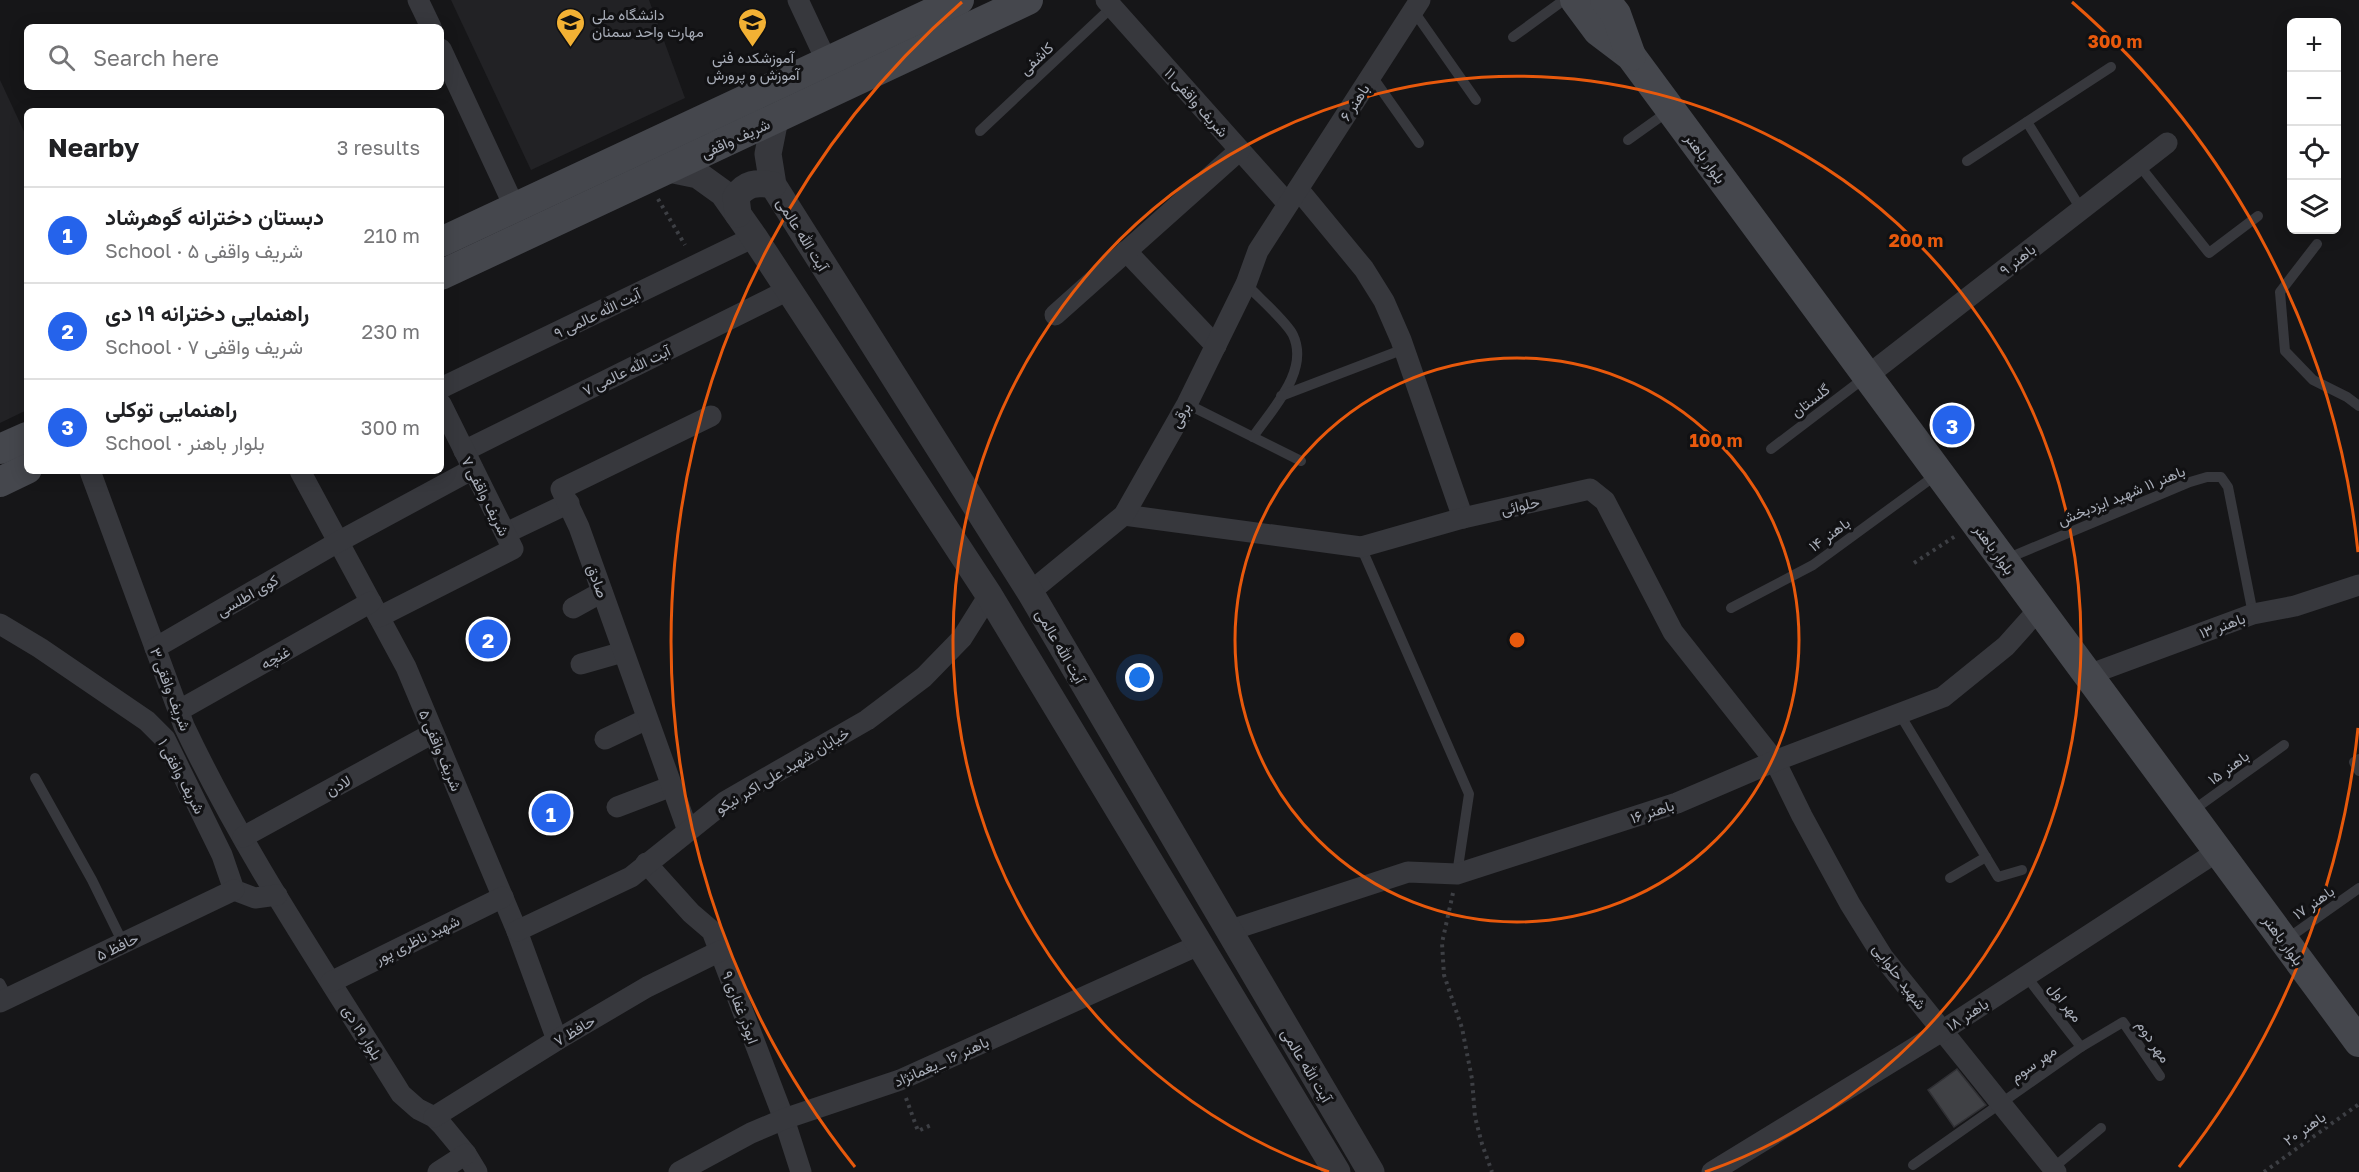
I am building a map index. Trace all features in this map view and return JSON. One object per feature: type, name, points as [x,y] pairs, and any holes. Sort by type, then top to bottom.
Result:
[{"type":"main road","name":"شریف واقفی","points":[[444,241],[959,0]]},
{"type":"main road","name":"شریف واقفی","points":[[444,274],[1028,0]]},
{"type":"main road","name":"بلوار باهنر","points":[[1575,0],[1598,31],[1631,56]]},
{"type":"main road","name":"بلوار باهنر","points":[[1605,0],[1616,14],[1631,56],[1670,110],[2359,1042]]},
{"type":"main road","points":[[0,449],[24,438]]},
{"type":"main road","points":[[0,482],[24,470]]},
{"type":"street","points":[[418,0],[430,24]]},
{"type":"street","points":[[798,0],[827,62]]},
{"type":"street","name":"شریف واقفی ۱۱","points":[[1109,4],[1240,150],[1293,196],[1364,269],[1384,301],[1404,349],[1463,518]]},
{"type":"street","name":"باهنر ۶","points":[[1293,196],[1417,5]]},
{"type":"street","points":[[444,55],[515,208]]},
{"type":"street","name":"آیت الله عالمی","points":[[775,119],[768,154],[773,186],[1030,592],[1371,1172]]},
{"type":"street","name":"باهنر ۹","points":[[1867,376],[2167,143]]},
{"type":"street","points":[[1055,315],[1240,150]]},
{"type":"street","name":"آیت الله عالمی","points":[[658,174],[698,175],[723,193],[754,237],[989,595],[1337,1172]]},
{"type":"street","points":[[738,214],[736,198],[747,185],[757,183],[773,186]]},
{"type":"street","name":"برقی","points":[[1030,592],[1124,516],[1187,404],[1246,284],[1258,251],[1293,196]]},
{"type":"street","name":"آیت الله عالمی ۹","points":[[444,387],[754,237]]},
{"type":"street","points":[[1126,251],[1216,346]]},
{"type":"street","name":"آیت الله عالمی ۷","points":[[338,542],[468,460],[788,290]]},
{"type":"street","name":"شریف واقفی ۷","points":[[375,610],[513,549],[444,411]]},
{"type":"street","points":[[506,533],[568,503],[561,489],[711,416]]},
{"type":"street","name":"شریف وافقی ۳","points":[[91,474],[178,711],[201,762],[277,895]]},
{"type":"street","name":"شریف واقفی ۵","points":[[302,474],[406,667],[517,931],[556,1040]]},
{"type":"street","name":"حلوائی","points":[[1124,516],[1361,546],[1463,518],[1590,489],[1605,501],[1673,632],[1775,760]]},
{"type":"street","name":"صادق","points":[[568,503],[579,527],[687,831]]},
{"type":"street","name":"کوی اطلسی","points":[[155,648],[338,542]]},
{"type":"street","name":"باهنر ۱۳","points":[[2088,675],[2253,614],[2295,606],[2359,585]]},
{"type":"street","points":[[573,608],[602,592]]},
{"type":"street","name":"خیابان شهید علی اکبر نیکو","points":[[517,931],[631,877],[726,801],[867,720],[924,677],[962,638],[989,595]]},
{"type":"street","name":"باهنر ۱۶","points":[[1228,932],[1408,872],[1457,874],[1677,803],[1775,760],[1943,697],[2006,646],[2039,609]]},
{"type":"street","name":"غنچه","points":[[178,711],[375,610]]},
{"type":"street","name":"شریف وافقی ۱","points":[[0,624],[40,648],[147,721],[165,739],[222,855],[234,890]]},
{"type":"street","points":[[581,664],[623,652]]},
{"type":"street","points":[[605,739],[647,718]]},
{"type":"street","name":"لادن","points":[[243,837],[434,733]]},
{"type":"street","name":"شهید حلوایی","points":[[1775,760],[1845,894],[1883,957],[2055,1170]]},
{"type":"street","points":[[617,807],[672,786]]},
{"type":"street","name":"باهنر ۱۸","points":[[1712,1172],[1942,1031],[2218,851]]},
{"type":"street","name":"ابوذر غفاری ۹","points":[[646,863],[691,913],[712,931],[784,1119],[801,1172]]},
{"type":"street","points":[[234,890],[255,898],[277,895]]},
{"type":"street","name":"حافظ ۵","points":[[3,994],[123,943],[234,890]]},
{"type":"street","name":"بلوار ۱۹ دی","points":[[277,895],[401,1094],[418,1109],[434,1117],[471,1163]]},
{"type":"street","name":"شهید ناظری پور","points":[[331,982],[503,897]]},
{"type":"street","name":"باهنر ۱۶ _یغمانژاد","points":[[679,1172],[751,1133],[784,1119],[900,1080],[1201,944]]},
{"type":"street","name":"حافظ ۷","points":[[434,1117],[556,1040],[647,987],[720,951]]},
{"type":"street","points":[[438,1172],[471,1163]]},
{"type":"lane","points":[[1513,37],[1564,0]]},
{"type":"lane","name":"کاشفی","points":[[980,131],[1109,4]]},
{"type":"lane","points":[[1417,5],[1476,100]]},
{"type":"lane","points":[[1966,161],[2111,67]]},
{"type":"lane","points":[[1371,75],[1419,143]]},
{"type":"lane","points":[[1628,140],[1670,110]]},
{"type":"lane","points":[[2027,122],[2081,209]]},
{"type":"lane","points":[[2139,165],[2209,253],[2258,216]]},
{"type":"lane","points":[[2318,244],[2280,292],[2285,351],[2313,380],[2347,397],[2359,406]]},
{"type":"lane","points":[[1246,284],[1293,333],[1299,352],[1297,366],[1281,396],[1253,437]]},
{"type":"lane","points":[[1281,396],[1404,349]]},
{"type":"lane","name":"گلستان","points":[[1771,448],[1867,376]]},
{"type":"lane","points":[[1187,404],[1301,461]]},
{"type":"lane","name":"باهنر ۱۴","points":[[1731,608],[1813,565],[1939,473]]},
{"type":"lane","name":"باهنر ۱۱ شهید ایزدبخش","points":[[2003,560],[2190,482],[2207,477],[2221,477],[2228,487],[2253,614]]},
{"type":"lane","points":[[1361,546],[1468,794],[1457,874]]},
{"type":"lane","points":[[1899,713],[1998,877],[2022,870]]},
{"type":"lane","name":"باهنر ۱۵","points":[[2189,813],[2284,745]]},
{"type":"lane","points":[[2359,759],[2354,762],[2359,771]]},
{"type":"lane","points":[[35,778],[92,880],[123,943]]},
{"type":"lane","points":[[1950,878],[1986,857]]},
{"type":"lane","name":"باهنر ۱۷","points":[[2284,941],[2359,888]]},
{"type":"lane","name":"مهر اول","points":[[2026,976],[2081,1047]]},
{"type":"lane","name":"مهر سوم","points":[[1913,1165],[2081,1047],[2123,1022]]},
{"type":"lane","name":"مهر دوم","points":[[2123,1022],[2160,1076]]},
{"type":"lane","points":[[2055,1170],[2101,1128]]},
{"type":"path","points":[[658,174],[685,245]]},
{"type":"path","points":[[1914,562],[1976,523]]},
{"type":"path","points":[[1457,874],[1442,943],[1444,975],[1462,1028],[1472,1079],[1475,1117],[1492,1172]]},
{"type":"path","points":[[900,1080],[918,1131],[931,1125]]},
{"type":"path","name":"باهنر ۲۰","points":[[2264,1172],[2359,1104]]},
{"type":"shaded area","name":"دانشگاه ملی مهارت واحد سمنان","points":[[451,0],[649,0],[685,98],[531,170]]},
{"type":"shaded area","points":[[0,80],[24,132],[24,411],[0,423]]},
{"type":"building","points":[[1957,1069],[1986,1105],[1954,1127],[1928,1090]]},
{"type":"place","name":"دانشگاه ملی مهارت واحد سمنان","points":[[571,48]]},
{"type":"place","name":"آموزشکده فنی آموزش و پرورش","points":[[753,48]]},
{"type":"place","name":"راهنمایی توکلی","points":[[1952,425]]},
{"type":"place","name":"راهنمایی دخترانه ۱۹ دی","points":[[488,639]]},
{"type":"place","name":"دبستان دخترانه گوهرشاد","points":[[551,813]]}]
